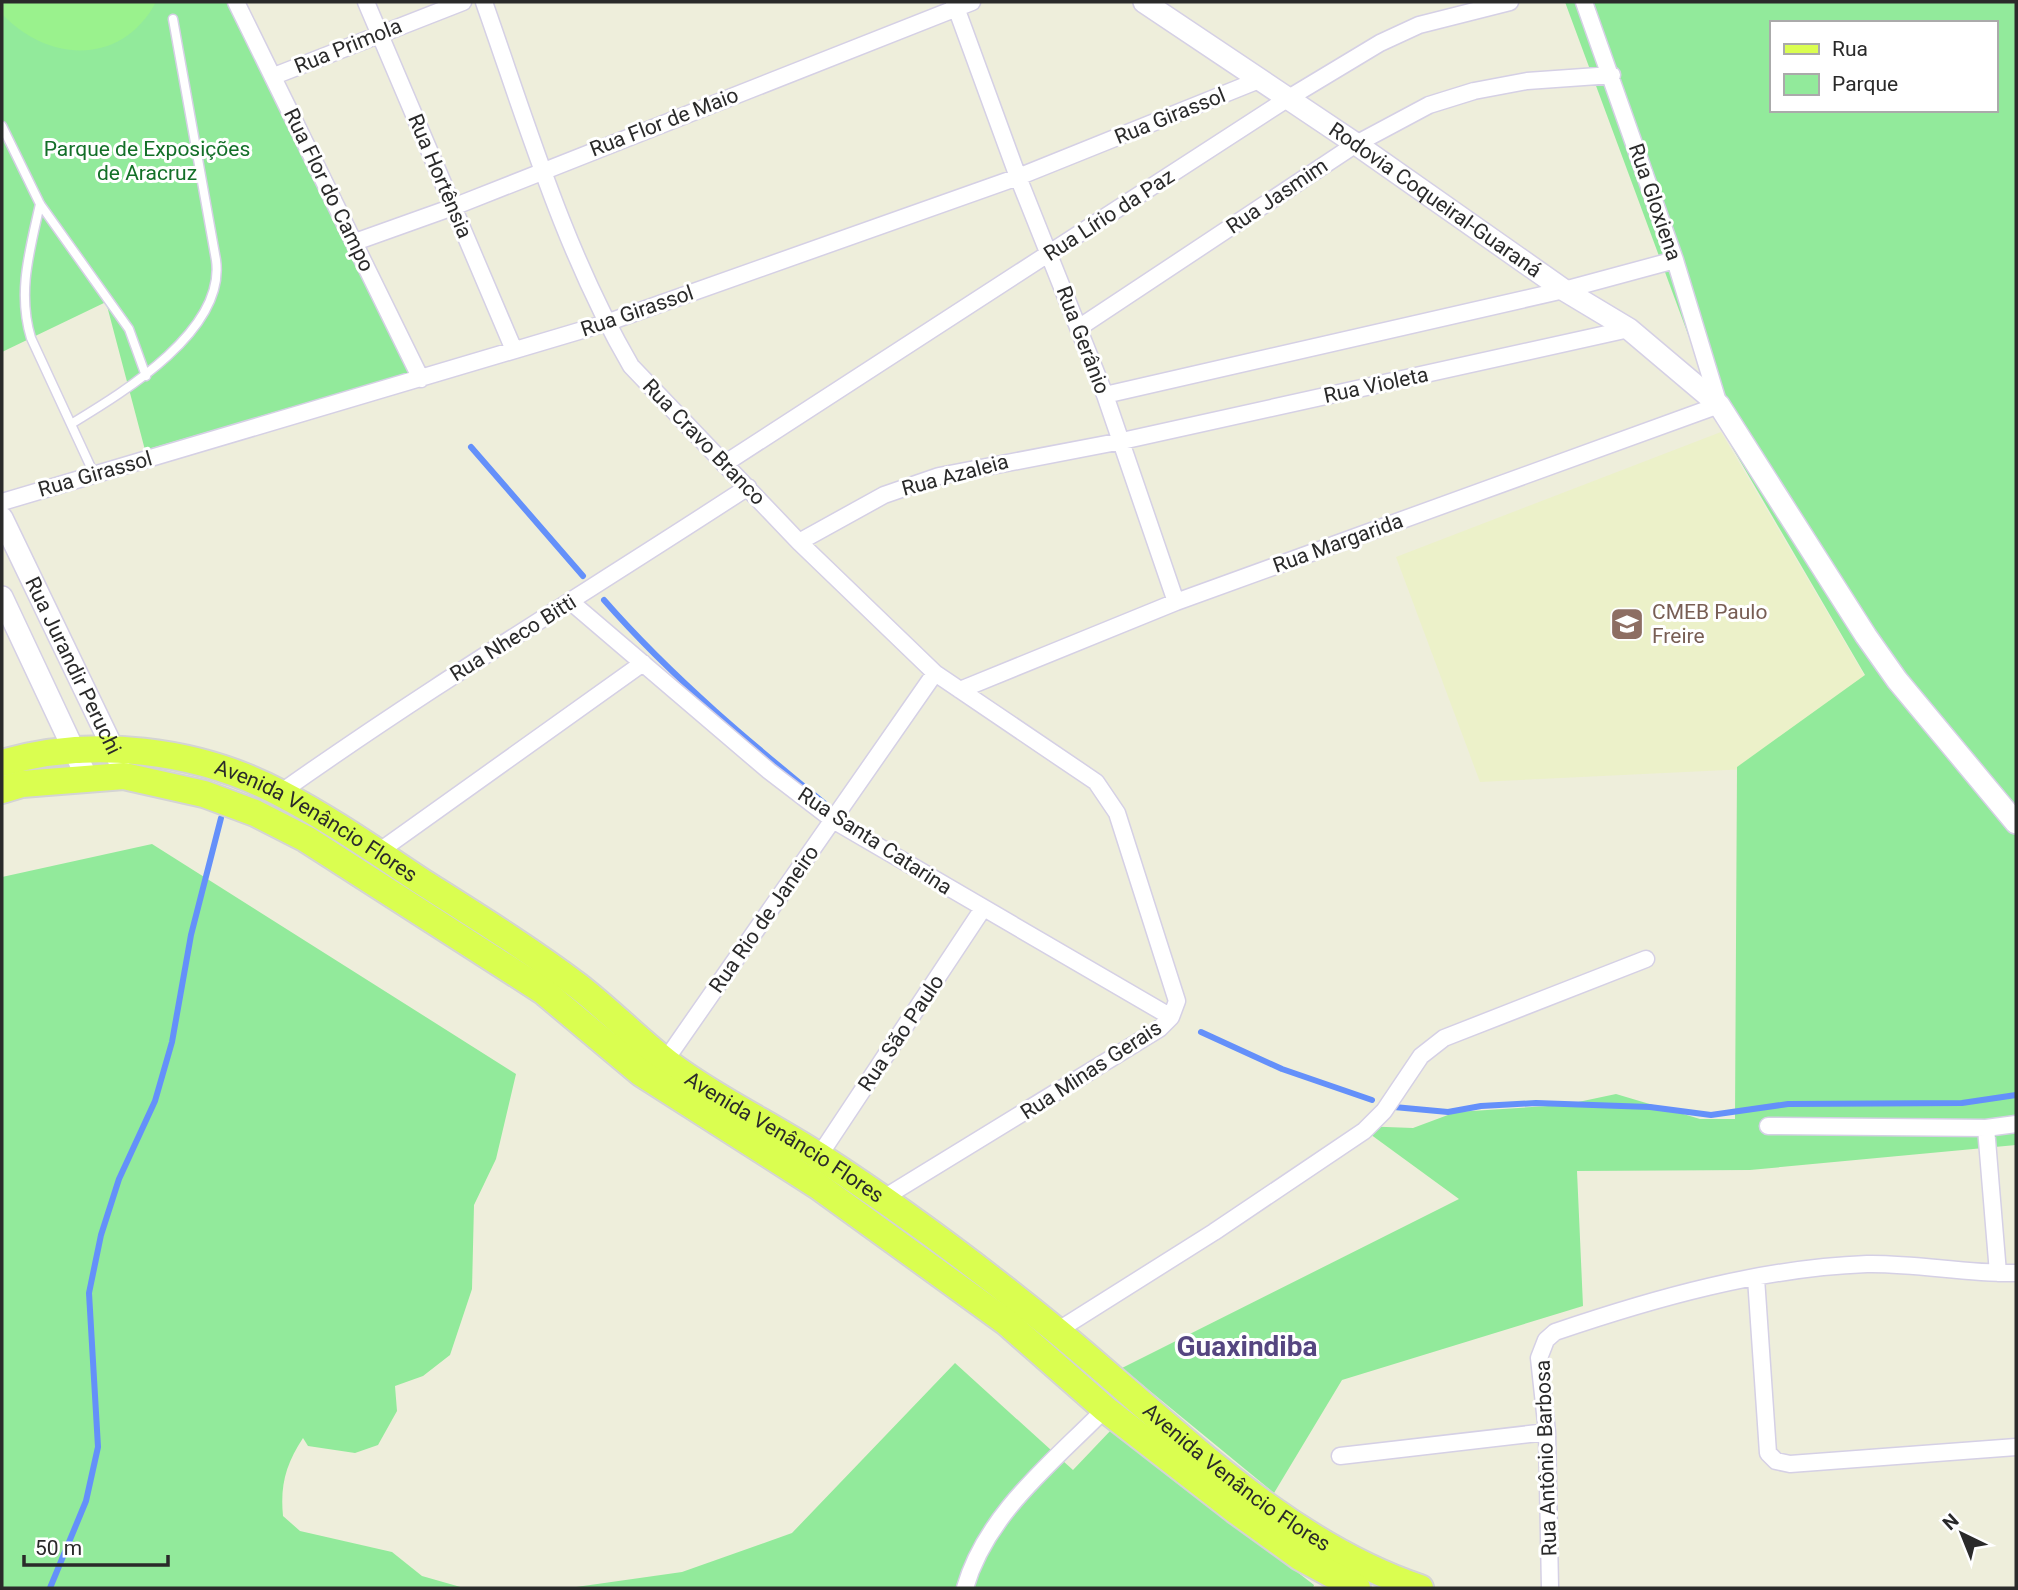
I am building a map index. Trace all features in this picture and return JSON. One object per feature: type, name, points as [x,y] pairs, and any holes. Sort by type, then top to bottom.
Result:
[{"type":"main road","name":"Avenida Venâncio Flores","points":[[2,764],[76,748],[115,748],[192,762],[231,773],[280,793],[555,969],[665,1061],[819,1156],[882,1199],[1057,1331],[1243,1486],[1296,1524],[1344,1555],[1420,1588]]},
{"type":"main road","name":"Avenida Venâncio Flores","points":[[2,790],[22,784],[124,776],[197,792],[255,813],[306,839],[543,991],[622,1058],[674,1096],[818,1186],[995,1314],[1105,1409],[1300,1557],[1357,1588]]},
{"type":"street","name":"Rua Flor do Campo","points":[[236,2],[421,379]]},
{"type":"street","name":"Rua Hortênsia","points":[[366,2],[514,350]]},
{"type":"street","name":"Rua Primola","points":[[274,76],[378,33],[463,2]]},
{"type":"street","name":"Rua Cravo Branco","points":[[484,2],[543,170],[606,323],[631,366],[799,542],[935,673],[1078,767]]},
{"type":"street","name":"Rodovia Coqueiral-Guaraná","points":[[1144,2],[1356,144],[1564,290],[1629,329],[1719,405],[1874,647],[2016,823]]},
{"type":"street","name":"Rua Lírio da Paz","points":[[724,464],[1287,99],[1380,43],[1419,25],[1510,2]]},
{"type":"street","name":"Rua Gloxiena","points":[[1584,2],[1612,75],[1675,260],[1719,405]]},
{"type":"street","name":"Rua Flor de Maio","points":[[355,242],[453,207],[961,4]]},
{"type":"street","name":"Rua Gerânio","points":[[961,4],[1018,177],[1080,327],[1176,601]]},
{"type":"street","name":"Rua Jasmim","points":[[1080,327],[1356,144],[1429,105],[1474,91],[1527,81],[1612,75]]},
{"type":"street","name":"Rua Girassol","points":[[2,502],[606,323],[1018,177],[1259,80]]},
{"type":"street","points":[[1105,395],[1564,290],[1675,260]]},
{"type":"street","name":"Rua Violeta","points":[[1122,441],[1629,329]]},
{"type":"street","name":"Rua Margarida","points":[[960,690],[1176,601],[1719,405]]},
{"type":"street","name":"Rua Azaleia","points":[[799,542],[908,484],[1010,460],[1122,441]]},
{"type":"street","name":"Rua Nheco Bitti","points":[[280,793],[450,676],[572,602],[748,487]]},
{"type":"street","name":"Rua Jurandir Peruchi","points":[[2,518],[115,748],[124,776]]},
{"type":"street","name":"Rua Jurandir Peruchi","points":[[2,597],[76,748],[87,778]]},
{"type":"street","name":"Rua Santa Catarina","points":[[572,602],[769,771],[833,820],[982,910],[1171,1017]]},
{"type":"street","points":[[377,853],[643,663]]},
{"type":"street","name":"Rua Rio de Janeiro","points":[[665,1061],[935,673]]},
{"type":"street","name":"Rua Minas Gerais","points":[[882,1199],[1123,1053],[1171,1017],[1177,1001],[1117,813],[1096,782],[1078,767]]},
{"type":"street","name":"Rua São Paulo","points":[[819,1156],[982,910]]},
{"type":"street","points":[[1057,1331],[1214,1232],[1352,1140],[1384,1111],[1421,1056],[1444,1038],[1646,959]]},
{"type":"street","points":[[1768,1126],[1986,1128],[2016,1124]]},
{"type":"street","points":[[1986,1128],[1998,1273]]},
{"type":"street","points":[[2016,1273],[1868,1264],[1815,1268],[1755,1278],[1768,1453],[1776,1461],[1790,1464],[2016,1447]]},
{"type":"street","name":"Rua Antônio Barbosa","points":[[1550,1588],[1547,1432],[1539,1358],[1546,1340],[1555,1332],[1625,1308],[1755,1278]]},
{"type":"street","points":[[965,1588],[972,1563],[992,1530],[1026,1489],[1105,1409]]},
{"type":"street","points":[[1340,1456],[1547,1432]]},
{"type":"lane","points":[[71,424],[146,376],[191,331],[212,295],[218,272],[173,19]]},
{"type":"lane","points":[[2,126],[40,204],[129,329],[146,376]]},
{"type":"lane","points":[[40,204],[26,266],[24,314],[31,338],[94,474]]},
{"type":"shaded area","name":"CMEB Paulo Freire","points":[[1721,432],[1873,690],[1748,769],[1480,782],[1396,557]]},
{"type":"green space","name":"Parque de Exposições de Aracruz","points":[[2,2],[228,2],[415,371],[145,450],[106,302],[2,352]]},
{"type":"green space","points":[[2,2],[156,2],[142,23],[124,38],[104,47],[83,50],[62,49],[41,42],[20,30],[2,14]]},
{"type":"green space","points":[[1565,2],[2016,2],[2016,1145],[1750,1170],[1577,1171],[1583,1306],[1342,1380],[1274,1493],[1122,1368],[1459,1199],[1359,1126],[1413,1128],[1456,1112],[1564,1105],[1616,1094],[1700,1119],[1735,1119],[1737,767],[1865,675],[1726,437]]},
{"type":"green space","points":[[152,844],[516,1074],[496,1159],[474,1205],[472,1289],[450,1355],[423,1376],[395,1386],[397,1411],[378,1445],[355,1453],[308,1446],[303,1438],[288,1466],[282,1494],[283,1516],[300,1531],[392,1552],[422,1576],[464,1588],[2,1588],[2,877]]},
{"type":"green space","points":[[955,1363],[1073,1470],[1112,1429],[1314,1585],[1313,1588],[569,1588],[682,1572],[792,1533]]},
{"type":"waterway","points":[[471,447],[583,576]]},
{"type":"waterway","points":[[604,600],[686,684],[835,812]]},
{"type":"waterway","points":[[50,1588],[86,1501],[98,1447],[89,1293],[101,1235],[119,1179],[155,1101],[172,1042],[191,935],[221,818]]},
{"type":"waterway","points":[[1201,1032],[1282,1069],[1372,1100]]},
{"type":"waterway","points":[[1394,1107],[1448,1112],[1481,1106],[1536,1103],[1650,1107],[1711,1115],[1788,1104],[1962,1103],[2016,1095]]},
{"type":"place","name":"CMEB Paulo Freire","points":[[1627,624]]},
{"type":"district","name":"Guaxindiba","points":[[1247,1346]]}]
